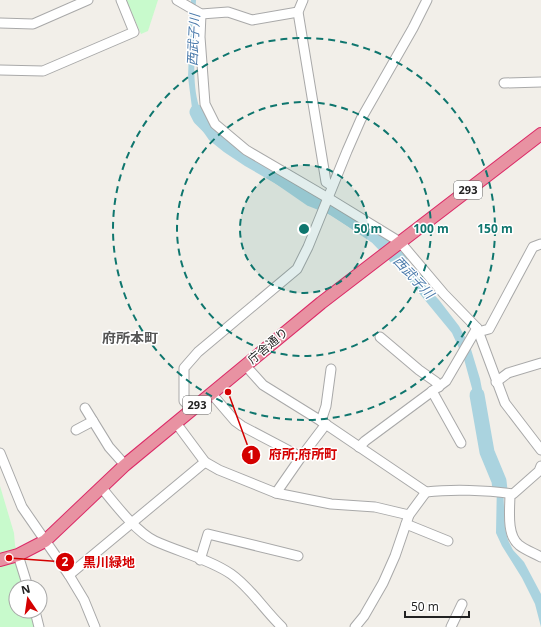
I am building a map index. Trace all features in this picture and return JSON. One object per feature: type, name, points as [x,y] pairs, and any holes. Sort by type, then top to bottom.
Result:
[{"type":"highway","name":"庁舎通り","points":[[0,560],[18,555],[45,541],[124,465],[245,365],[321,303],[541,134]]},
{"type":"street","points":[[0,23],[33,24],[88,0]]},
{"type":"street","points":[[0,70],[43,71],[134,32],[121,0]]},
{"type":"street","points":[[177,0],[201,14],[228,12],[252,20],[298,12]]},
{"type":"street","points":[[303,0],[298,12],[326,182],[332,186]]},
{"type":"street","points":[[192,410],[184,401],[184,368],[198,352],[297,269],[308,247],[361,119],[413,28],[427,0]]},
{"type":"street","points":[[201,14],[200,37],[205,104],[215,124],[246,150],[327,199],[397,244],[477,330],[505,403],[541,450]]},
{"type":"street","points":[[504,83],[541,82]]},
{"type":"street","points":[[477,330],[489,329],[534,247],[541,244]]},
{"type":"street","points":[[359,447],[365,440],[446,381],[477,330]]},
{"type":"street","points":[[380,337],[419,370],[436,382],[436,389],[461,443]]},
{"type":"street","points":[[496,382],[508,373],[541,363]]},
{"type":"street","points":[[245,365],[263,385],[324,423],[426,492],[468,491],[513,494],[539,472],[541,466]]},
{"type":"street","points":[[276,493],[324,423],[331,369]]},
{"type":"street","points":[[211,393],[235,421],[242,426],[301,457]]},
{"type":"street","points":[[89,410],[93,421],[109,447],[124,465]]},
{"type":"street","points":[[76,430],[93,421]]},
{"type":"street","points":[[176,423],[205,462],[219,470],[276,493],[331,504],[375,507],[408,520],[448,541]]},
{"type":"street","points":[[0,453],[14,491],[22,507],[69,575],[84,600],[95,627]]},
{"type":"street","points":[[69,575],[205,462]]},
{"type":"street","points":[[101,487],[132,523],[153,541],[232,574],[248,589],[282,627]]},
{"type":"street","points":[[355,627],[364,616],[384,583],[408,520],[426,492]]},
{"type":"street","points":[[510,494],[510,529],[515,540],[518,545],[541,557]]},
{"type":"street","points":[[200,560],[208,534],[298,556]]},
{"type":"street","points":[[541,548],[538,550],[541,557]]},
{"type":"street","points":[[18,555],[26,579]]},
{"type":"street","points":[[451,627],[462,604]]},
{"type":"green space","points":[[126,0],[158,0],[148,31],[141,34]]},
{"type":"green space","points":[[0,486],[14,533],[21,579],[8,579],[8,619],[32,619],[35,627],[0,627]]},
{"type":"water","points":[[191,0],[196,0],[194,66],[196,93],[204,119],[211,131],[221,142],[357,226],[399,258],[439,300],[459,326],[470,346],[480,379],[494,452],[503,486],[505,528],[508,540],[513,550],[524,562],[541,594],[541,627],[535,604],[496,533],[497,482],[494,466],[487,452],[485,428],[476,403],[464,359],[452,333],[410,282],[371,241],[330,215],[245,166],[209,140],[198,124],[192,108],[188,77]]},
{"type":"waterway","name":"西武子川","points":[[197,112],[200,118],[214,132],[311,199],[334,208],[377,237],[400,261]]},
{"type":"waterway","name":"西武子川","points":[[477,395],[487,452],[499,481],[500,490]]},
{"type":"place","name":"府所;府所町","points":[[228,392]]},
{"type":"place","name":"黒川緑地","points":[[9,558]]},
{"type":"district","name":"府所本町","points":[[130,338]]}]
